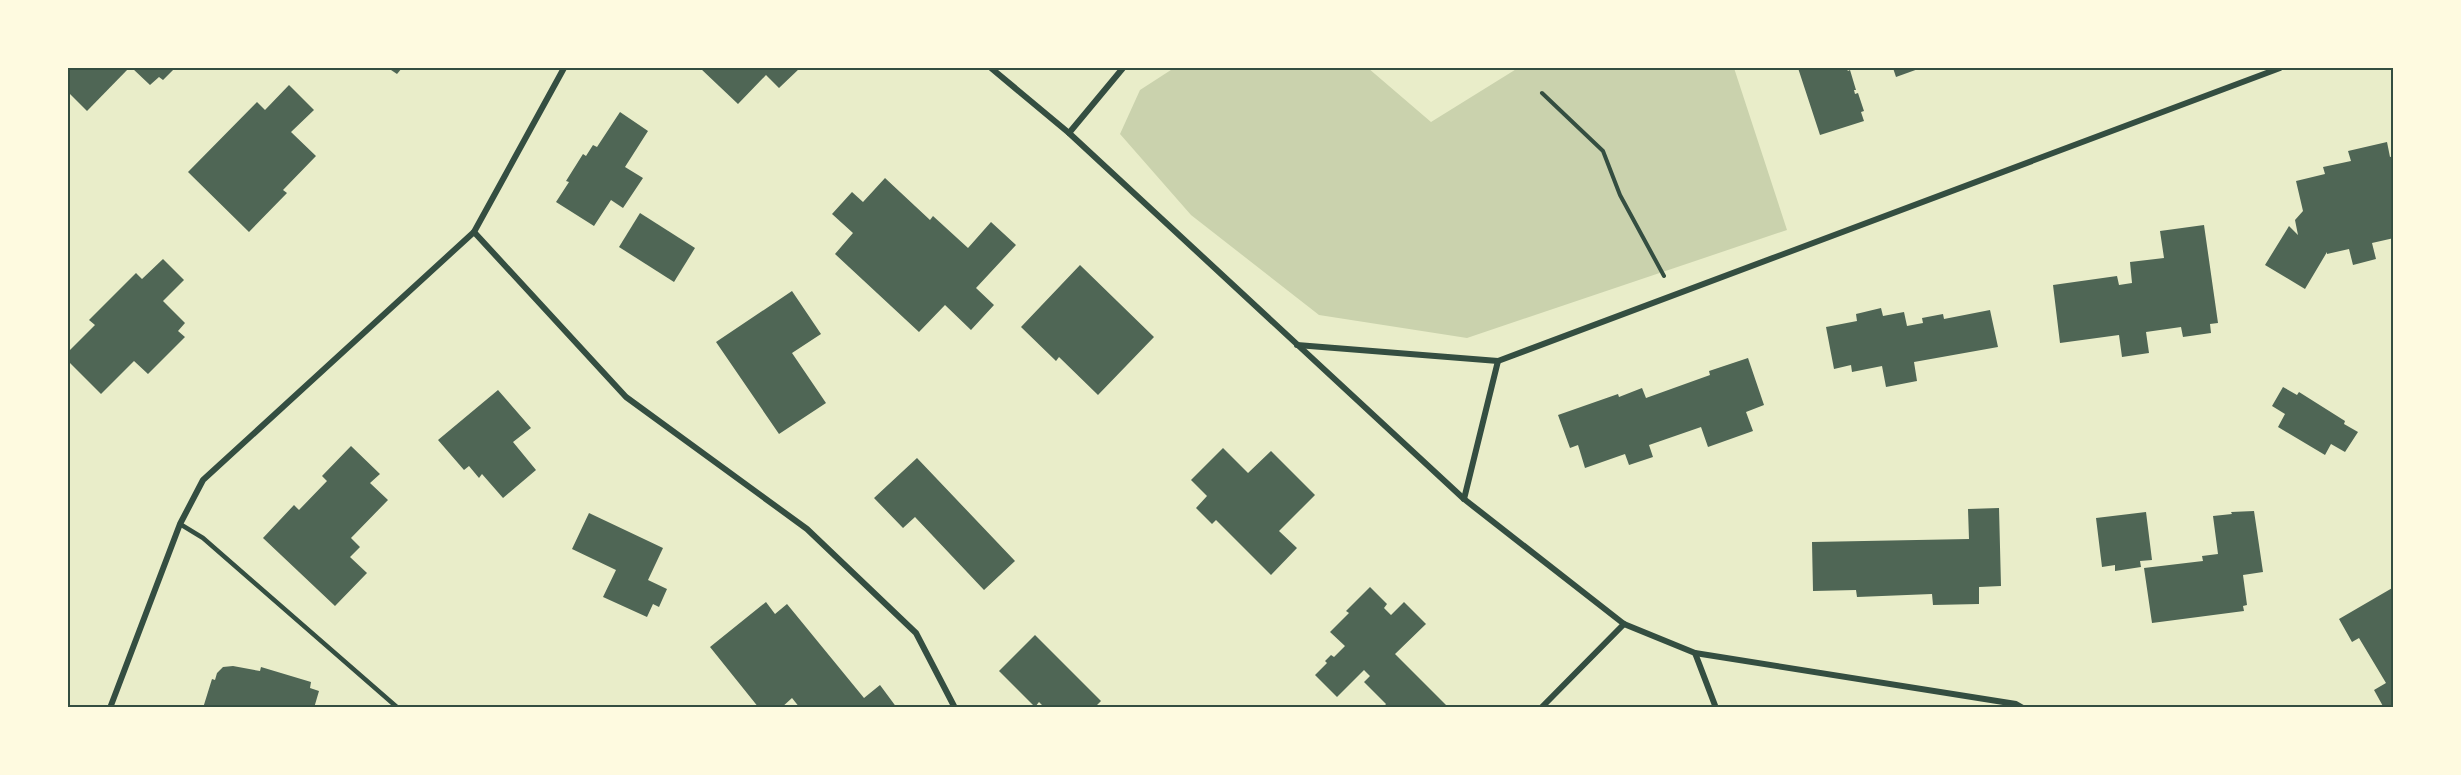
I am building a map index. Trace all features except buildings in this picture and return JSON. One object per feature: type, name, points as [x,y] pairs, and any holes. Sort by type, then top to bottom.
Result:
[{"type":"street","points":[[110,708],[180,524],[203,480],[474,232],[564,68]]},
{"type":"street","points":[[991,68],[1069,133],[1464,499],[1624,624],[1695,653],[2016,704],[2023,708]]},
{"type":"street","points":[[1069,133],[1124,68]]},
{"type":"street","points":[[1297,345],[1498,361],[2280,68]]},
{"type":"street","points":[[474,232],[626,397],[807,529],[916,633],[955,708]]},
{"type":"street","points":[[1464,499],[1498,361]]},
{"type":"street","points":[[1541,708],[1624,624]]},
{"type":"street","points":[[1695,653],[1716,708]]},
{"type":"lane","points":[[180,524],[203,538],[398,708]]},
{"type":"path","points":[[1542,93],[1603,151],[1620,195],[1674,295]]},
{"type":"green space","points":[[1174,68],[1368,68],[1431,122],[1518,68],[1734,68],[1787,230],[1467,338],[1319,315],[1191,215],[1120,134],[1140,90]]}]
